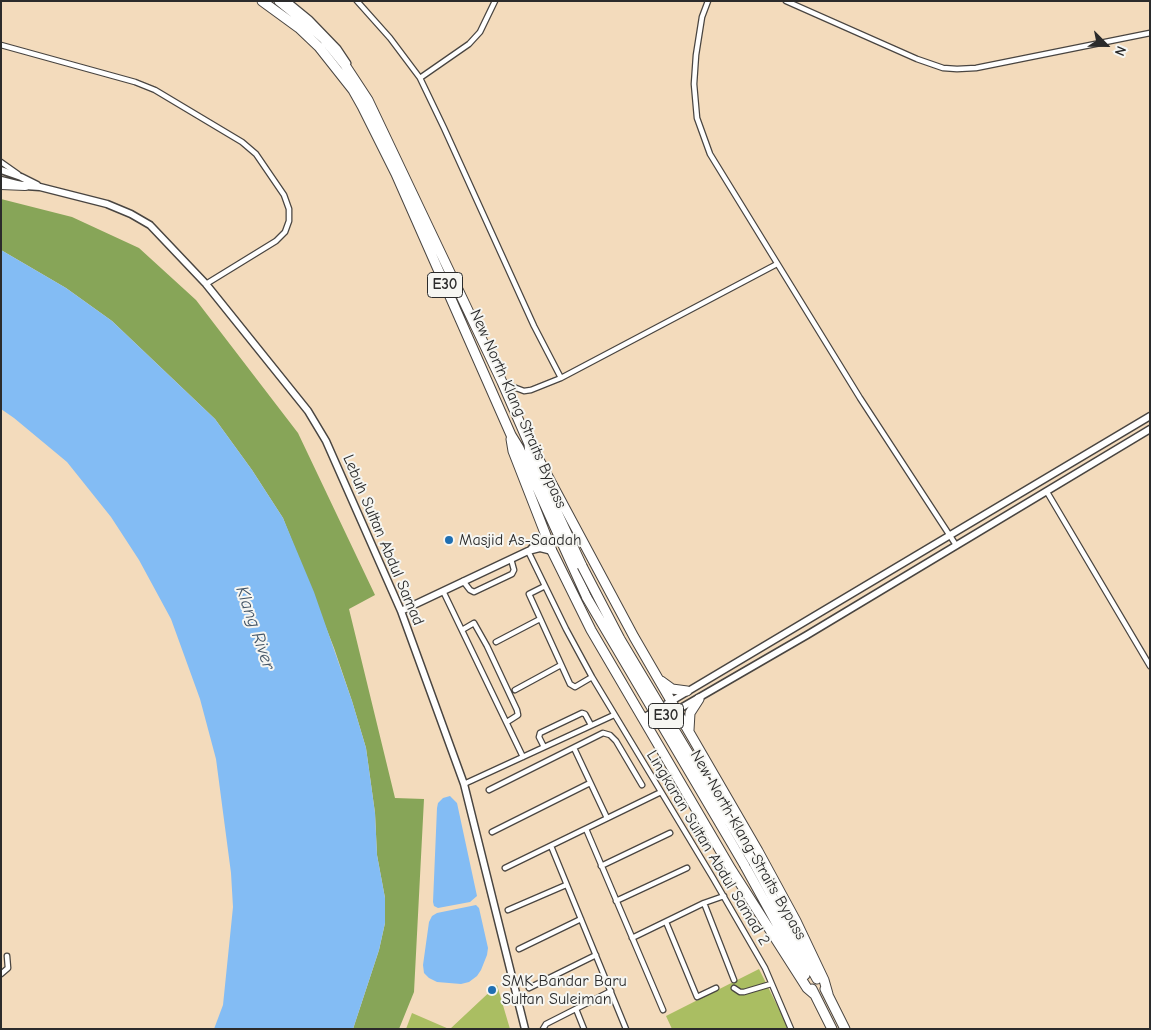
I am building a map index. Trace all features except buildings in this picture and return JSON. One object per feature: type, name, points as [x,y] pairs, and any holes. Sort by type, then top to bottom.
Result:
[{"type":"highway","name":"New North Klang Straits Bypass","points":[[262,1],[299,28],[319,47],[358,98],[396,174],[511,435],[519,448],[587,598],[828,994],[845,1029]]},
{"type":"highway","name":"New North Klang Straits Bypass","points":[[279,1],[324,39],[346,65],[368,100],[502,382],[529,444],[530,454],[582,566],[620,640],[749,864],[832,1029]]},
{"type":"highway","points":[[511,435],[513,451],[552,551],[591,630],[731,869],[807,988],[814,994]]},
{"type":"highway","points":[[529,444],[657,678],[754,842],[796,921],[824,980],[828,994]]},
{"type":"highway","points":[[657,678],[672,689],[687,691]]},
{"type":"highway","points":[[689,730],[690,713],[699,699]]},
{"type":"main road","points":[[1,185],[25,186]]},
{"type":"street","points":[[288,1],[310,19],[338,48],[353,69],[368,100]]},
{"type":"street","points":[[357,1],[390,38],[420,78],[534,326],[561,378]]},
{"type":"street","points":[[420,78],[468,44],[480,32],[495,1]]},
{"type":"street","points":[[708,1],[702,17],[694,84],[696,118],[710,154],[860,398],[956,545]]},
{"type":"street","points":[[786,1],[917,59],[943,68],[976,68],[1150,33]]},
{"type":"street","points":[[1,46],[68,62],[155,90],[242,142],[256,154],[284,196],[289,209],[289,220],[285,232],[276,241],[206,284]]},
{"type":"street","points":[[1,162],[21,177]]},
{"type":"street","name":"Lebuh Sultan Abdul Samad","points":[[1,170],[21,177],[40,187]]},
{"type":"street","name":"Lebuh Sultan Abdul Samad","points":[[1,180],[25,186],[40,187],[107,204],[131,214],[150,225],[206,284],[308,411],[326,442],[401,611],[464,784],[525,1029]]},
{"type":"street","points":[[502,382],[524,391],[532,390],[561,378],[777,264]]},
{"type":"street","points":[[643,718],[1150,416]]},
{"type":"street","points":[[648,727],[699,699],[1150,429]]},
{"type":"street","points":[[1047,492],[1150,666]]},
{"type":"street","points":[[528,551],[546,534]]},
{"type":"street","points":[[401,611],[528,551],[540,548],[552,551]]},
{"type":"street","name":"Lingkaran Sultan Abdul Samad 2","points":[[528,551],[592,677],[724,896],[765,968],[791,1029]]},
{"type":"street","points":[[463,582],[474,592],[512,574],[514,570],[511,559]]},
{"type":"street","points":[[545,586],[529,594],[570,684],[576,687],[592,677]]},
{"type":"street","points":[[856,591],[863,601]]},
{"type":"street","points":[[443,592],[523,757]]},
{"type":"street","points":[[496,642],[540,619]]},
{"type":"street","points":[[462,630],[474,623],[487,646],[517,710],[518,715],[506,722]]},
{"type":"street","points":[[515,690],[561,665]]},
{"type":"street","points":[[544,747],[539,737],[540,733],[573,717],[583,713],[591,725]]},
{"type":"street","points":[[464,784],[614,715]]},
{"type":"street","points":[[489,790],[603,733],[610,735],[616,741],[642,785]]},
{"type":"street","points":[[574,748],[607,818]]},
{"type":"street","points":[[492,832],[590,782]]},
{"type":"street","points":[[505,868],[661,792]]},
{"type":"street","points":[[586,829],[664,1010]]},
{"type":"street","points":[[601,866],[670,833]]},
{"type":"street","points":[[551,846],[626,1029]]},
{"type":"street","points":[[616,901],[687,868]]},
{"type":"street","points":[[508,910],[566,885]]},
{"type":"street","points":[[632,938],[704,903],[724,896]]},
{"type":"street","points":[[704,903],[734,980]]},
{"type":"street","points":[[519,949],[581,919]]},
{"type":"street","points":[[666,922],[697,996],[716,988]]},
{"type":"street","points":[[529,988],[596,955]]},
{"type":"street","points":[[1,974],[8,968],[7,956]]},
{"type":"street","points":[[734,988],[744,992],[771,984]]},
{"type":"street","points":[[544,1028],[546,1024],[611,991]]},
{"type":"street","points":[[576,1009],[584,1029]]},
{"type":"green space","points":[[1,199],[72,217],[139,248],[196,300],[298,433],[375,595],[349,609],[395,798],[424,799],[414,992],[399,1029],[353,1029],[379,950],[385,923],[385,898],[377,855],[375,813],[366,748],[352,701],[334,648],[283,518],[252,470],[215,419],[112,321],[66,288],[1,250]]},
{"type":"green space","points":[[759,969],[789,1029],[672,1029],[666,1016]]},
{"type":"green space","points":[[497,985],[510,1029],[450,1029]]},
{"type":"green space","points":[[412,1013],[449,1029],[406,1029]]},
{"type":"water","name":"Klang River","points":[[1,250],[66,288],[112,321],[215,419],[252,470],[283,518],[314,592],[352,701],[366,748],[375,813],[377,855],[385,898],[385,923],[379,950],[353,1029],[214,1029],[223,1005],[233,907],[231,873],[216,759],[200,699],[171,619],[139,560],[111,517],[67,462],[1,409]]},
{"type":"water","points":[[450,796],[457,803],[477,896],[470,902],[438,908],[434,906],[433,902],[437,808],[438,803],[443,798]]},
{"type":"water","points":[[476,905],[479,908],[488,948],[481,970],[469,982],[461,984],[437,982],[429,978],[424,973],[423,965],[429,922],[432,916],[437,913]]},
{"type":"place","name":"Masjid As-Saadah","points":[[449,540]]},
{"type":"place","name":"SMK Bandar Baru Sultan Suleiman","points":[[492,990]]}]
